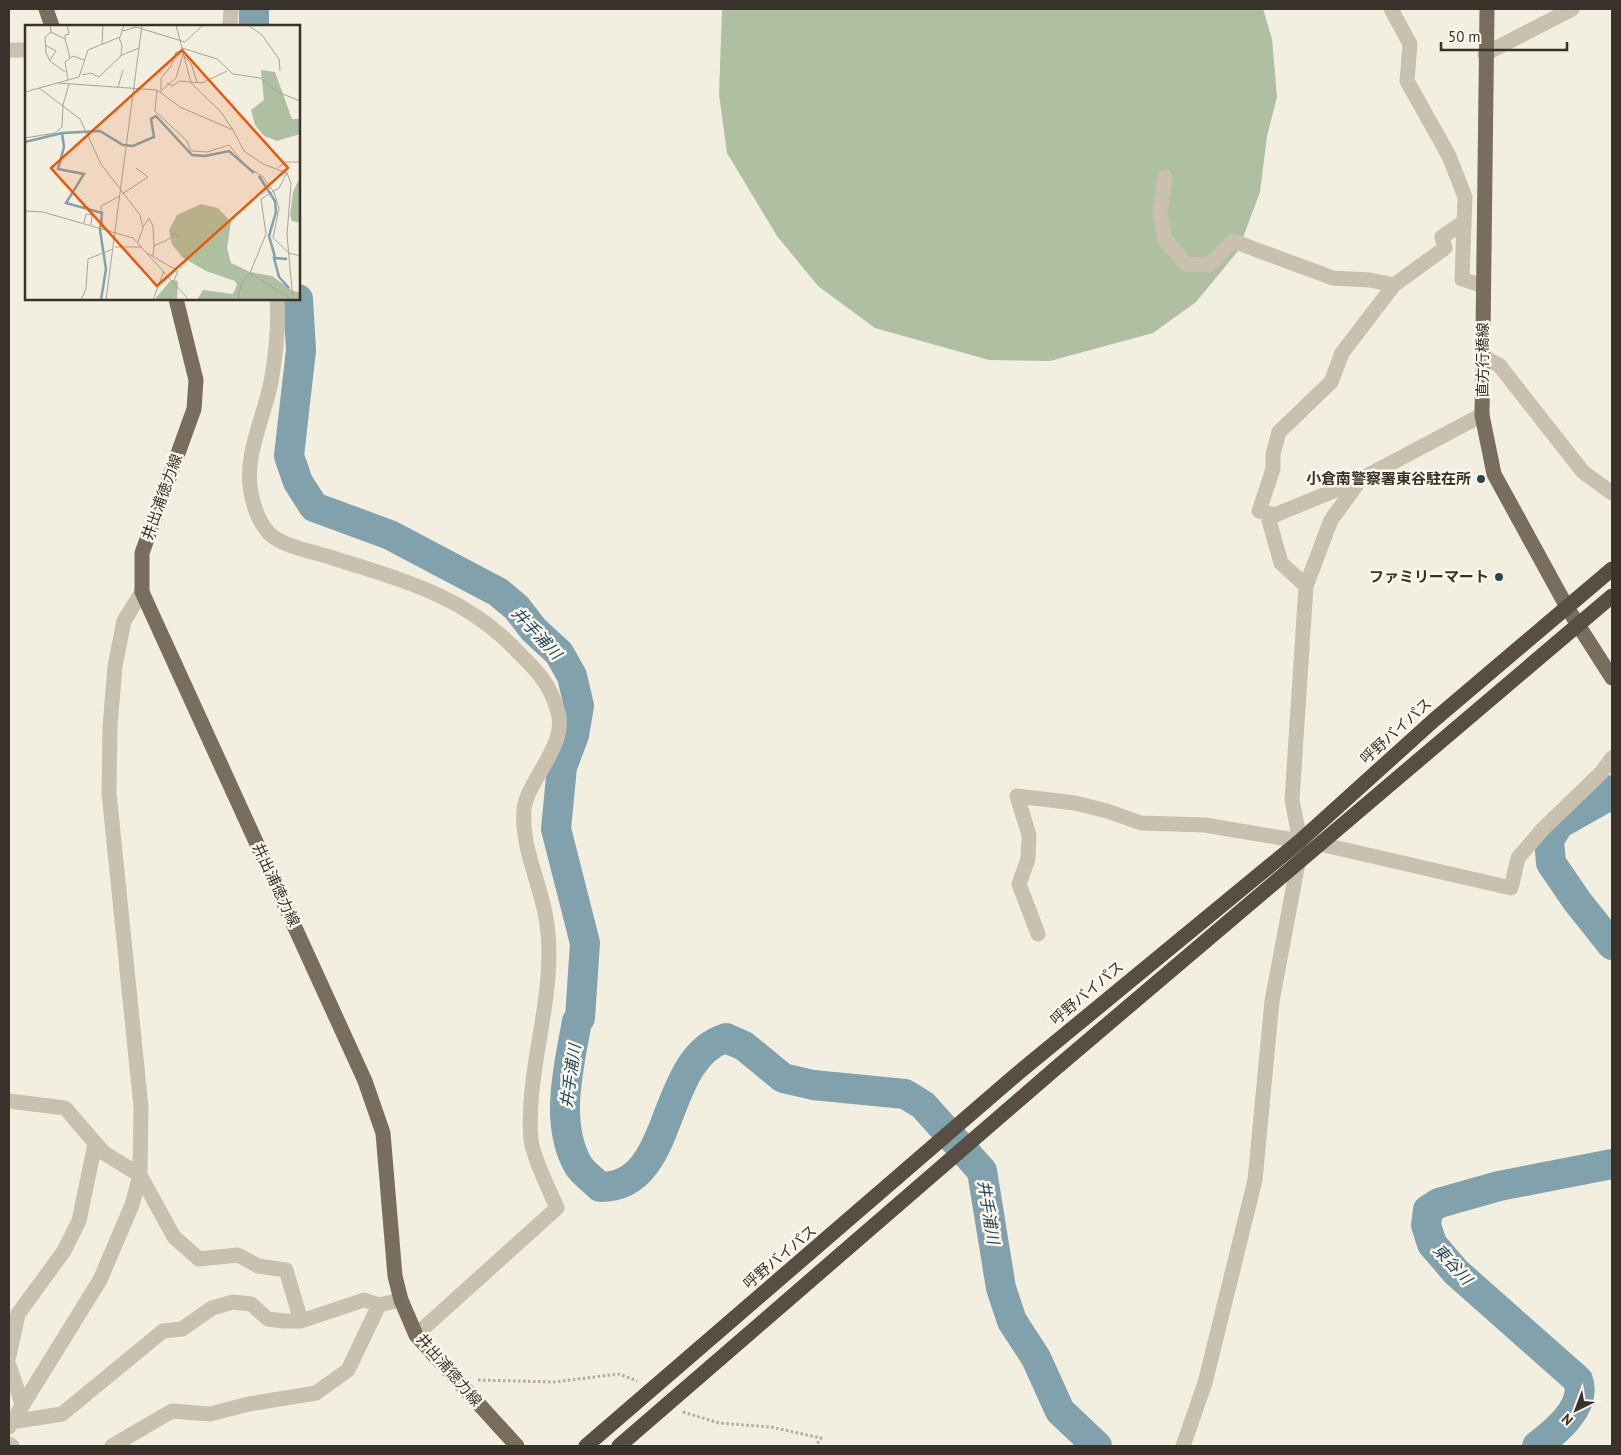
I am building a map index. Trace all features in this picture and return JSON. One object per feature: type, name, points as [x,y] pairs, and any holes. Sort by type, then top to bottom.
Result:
[{"type":"highway","name":"呼野バイパス","points":[[586,1446],[1062,1036],[1300,841],[1434,720],[1612,569]]},
{"type":"highway","points":[[619,1446],[978,1135],[1612,596]]},
{"type":"main road","points":[[46,9],[52,25]]},
{"type":"main road","name":"直方行橋線","points":[[1487,9],[1482,415],[1494,474],[1568,608],[1612,678]]},
{"type":"main road","name":"井出浦徳力線","points":[[176,300],[196,380],[194,409],[142,553],[142,592],[365,1081],[383,1133],[395,1276],[401,1300],[416,1335],[517,1446]]},
{"type":"street","points":[[230,25],[231,9]]},
{"type":"street","points":[[1390,9],[1410,44],[1407,81],[1449,156],[1465,197],[1462,279],[1483,286]]},
{"type":"street","points":[[1485,54],[1572,9]]},
{"type":"street","points":[[9,50],[25,50]]},
{"type":"street","points":[[1165,177],[1160,214],[1165,240],[1186,264],[1209,264],[1233,240],[1333,278],[1370,280],[1394,285]]},
{"type":"street","points":[[1464,222],[1442,237],[1444,248],[1394,285],[1342,353],[1331,382],[1279,432],[1272,454],[1272,469],[1259,511],[1275,515],[1361,479],[1482,415]]},
{"type":"street","points":[[277,300],[277,344],[270,384],[251,454],[248,478],[252,500],[260,522],[279,541],[410,582],[459,603],[505,637],[547,682],[560,716],[557,740],[524,807],[524,833],[547,924],[549,980],[532,1089],[531,1144],[556,1208],[416,1335]]},
{"type":"street","points":[[1483,357],[1499,366],[1583,472],[1612,493]]},
{"type":"street","points":[[1183,1446],[1205,1383],[1255,1180],[1272,1001],[1298,864],[1300,841],[1292,800],[1306,586],[1331,520],[1361,479]]},
{"type":"street","points":[[1267,513],[1281,563],[1306,586]]},
{"type":"street","points":[[10,1424],[100,1280],[132,1205],[140,1175],[141,1107],[109,793],[110,726],[115,666],[124,621],[142,592]]},
{"type":"street","points":[[1320,844],[1511,888],[1518,858],[1542,830],[1601,773],[1612,758]]},
{"type":"street","points":[[1038,934],[1019,884],[1028,859],[1029,835],[1017,796],[1075,803],[1142,823],[1205,824],[1300,841]]},
{"type":"street","points":[[9,1101],[65,1108],[104,1153],[140,1175],[174,1237],[199,1259],[238,1255],[258,1266],[286,1270],[301,1321]]},
{"type":"street","points":[[9,1356],[18,1314],[64,1250],[79,1220],[95,1144]]},
{"type":"street","points":[[10,1424],[62,1414],[163,1331],[182,1329],[212,1308],[233,1302],[251,1304],[268,1319],[301,1321],[364,1300],[379,1305],[401,1300]]},
{"type":"street","points":[[112,1446],[172,1411],[210,1414],[249,1404],[316,1393],[348,1370],[379,1305]]},
{"type":"street","points":[[9,1365],[22,1404]]},
{"type":"path","points":[[456,1379],[554,1382],[619,1374],[654,1387]]},
{"type":"path","points":[[666,1405],[719,1423],[771,1427],[820,1438],[816,1446]]},
{"type":"green space","points":[[722,9],[1263,9],[1272,39],[1277,97],[1267,136],[1260,192],[1238,251],[1196,302],[1153,333],[1050,361],[989,360],[875,328],[818,286],[777,236],[727,153],[719,94]]},
{"type":"waterway","name":"井手浦川","points":[[254,9],[254,25]]},
{"type":"waterway","name":"井手浦川","points":[[298,300],[301,350],[289,456],[298,482],[314,507],[390,535],[498,592],[516,607],[534,630],[559,653],[572,676],[579,706],[574,735],[562,767],[556,829],[585,943],[580,1018],[577,1021],[567,1075],[565,1113],[571,1148],[578,1165],[600,1187],[625,1182],[643,1167],[656,1146],[688,1070],[704,1050],[726,1038],[744,1046],[783,1078],[813,1085],[905,1094],[923,1105],[982,1171],[1001,1288],[1012,1321],[1036,1358],[1060,1411],[1097,1446]]},
{"type":"waterway","name":"東谷川","points":[[1612,790],[1607,797],[1559,824],[1549,840],[1551,863],[1577,901],[1612,945]]},
{"type":"waterway","name":"東谷川","points":[[1537,1446],[1561,1425],[1574,1408],[1580,1390],[1578,1380],[1456,1272],[1432,1244],[1426,1225],[1428,1210],[1439,1203],[1499,1186],[1612,1164]]},
{"type":"place","name":"小倉南警察署東谷駐在所","points":[[1481,479]]},
{"type":"place","name":"ファミリーマート","points":[[1499,577]]}]
